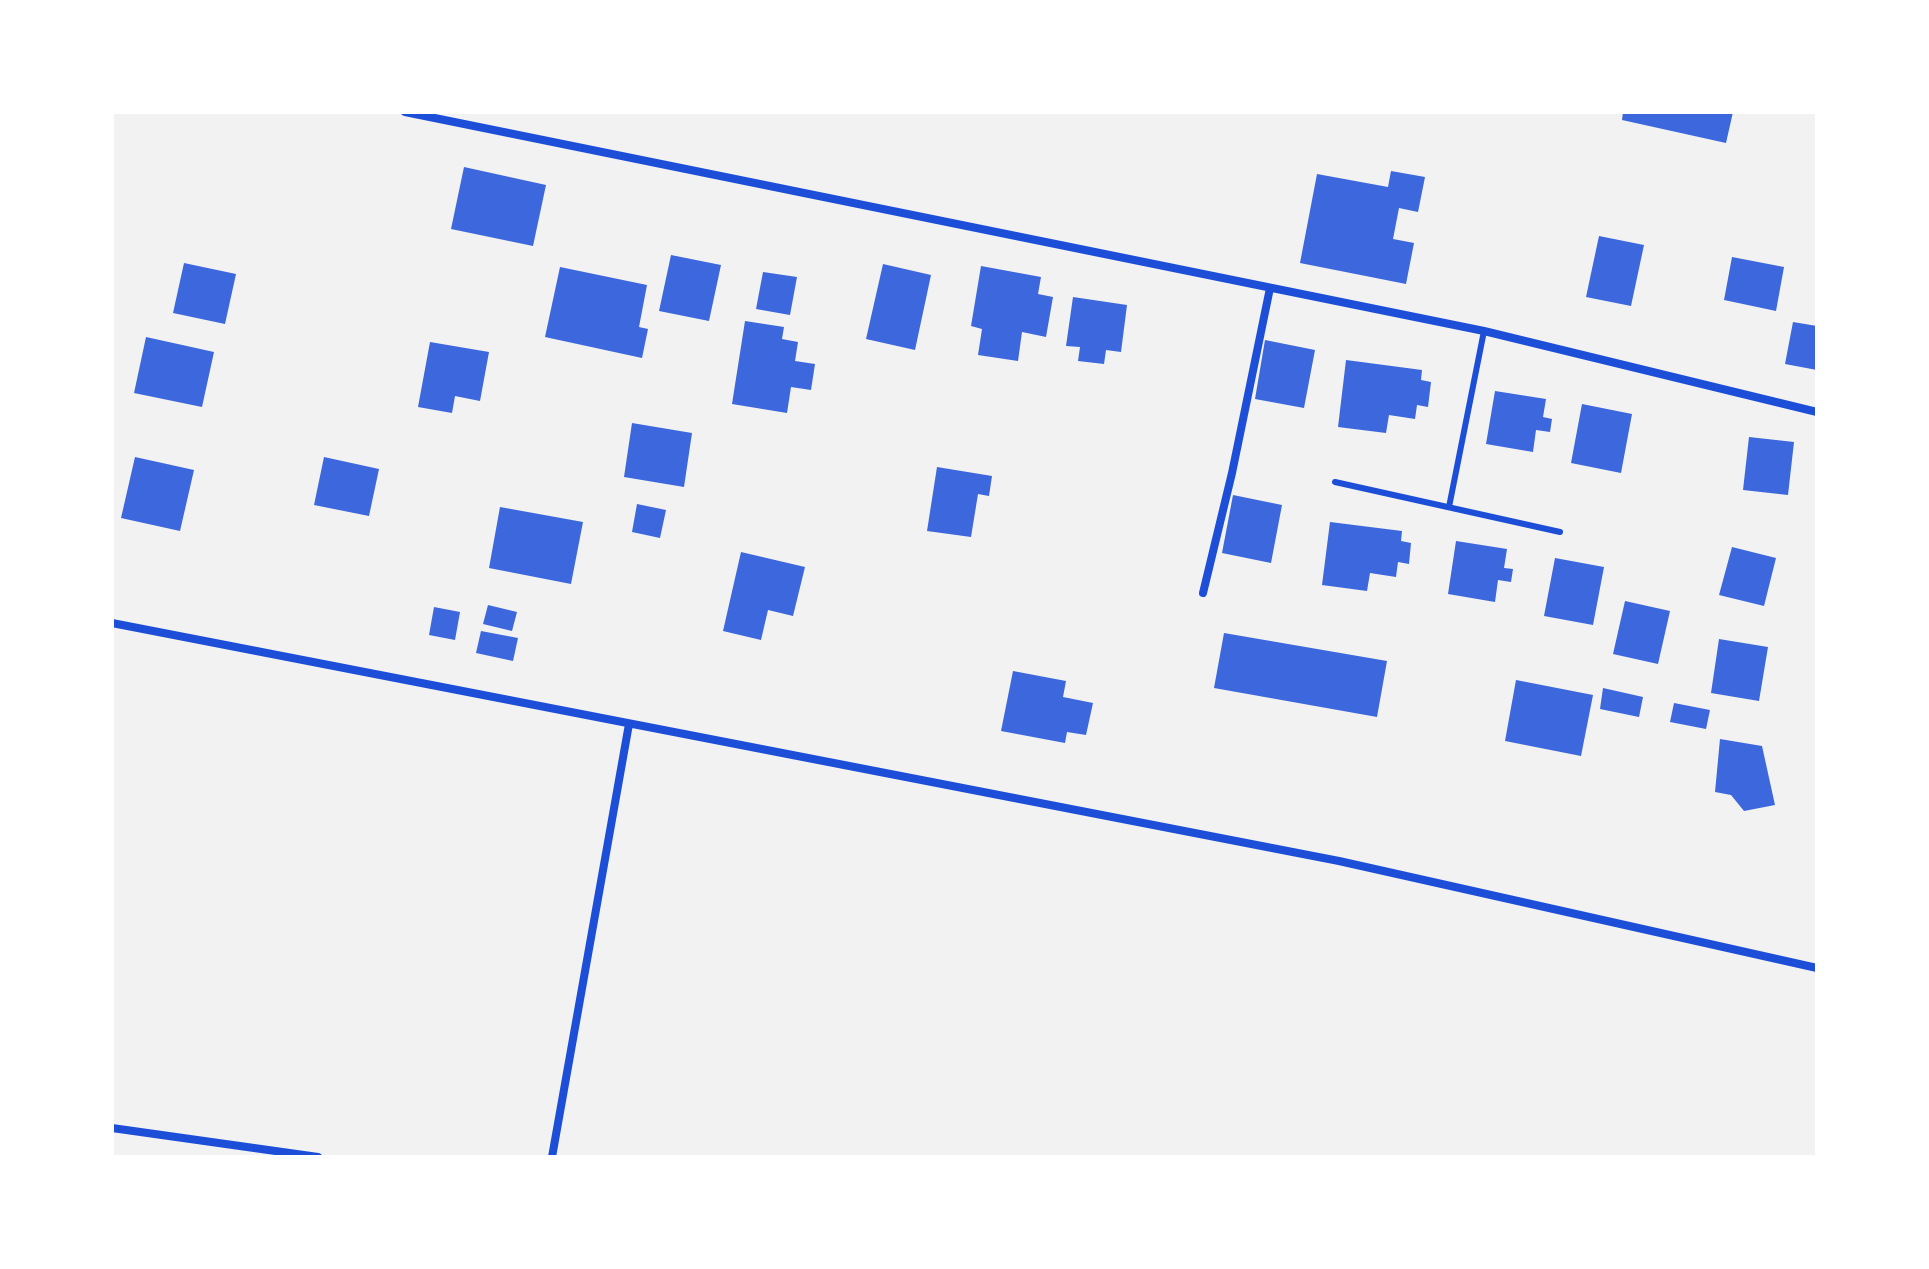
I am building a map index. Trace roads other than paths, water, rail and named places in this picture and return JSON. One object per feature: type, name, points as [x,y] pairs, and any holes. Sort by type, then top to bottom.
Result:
[{"type":"street","points":[[405,112],[1484,331],[1817,412]]},
{"type":"street","points":[[1203,593],[1232,473],[1270,288]]},
{"type":"street","points":[[112,623],[1339,861],[1817,968]]},
{"type":"street","points":[[552,1157],[629,724]]},
{"type":"street","points":[[112,1128],[318,1157]]},
{"type":"lane","points":[[1449,507],[1484,331]]},
{"type":"lane","points":[[1335,482],[1560,532]]}]
